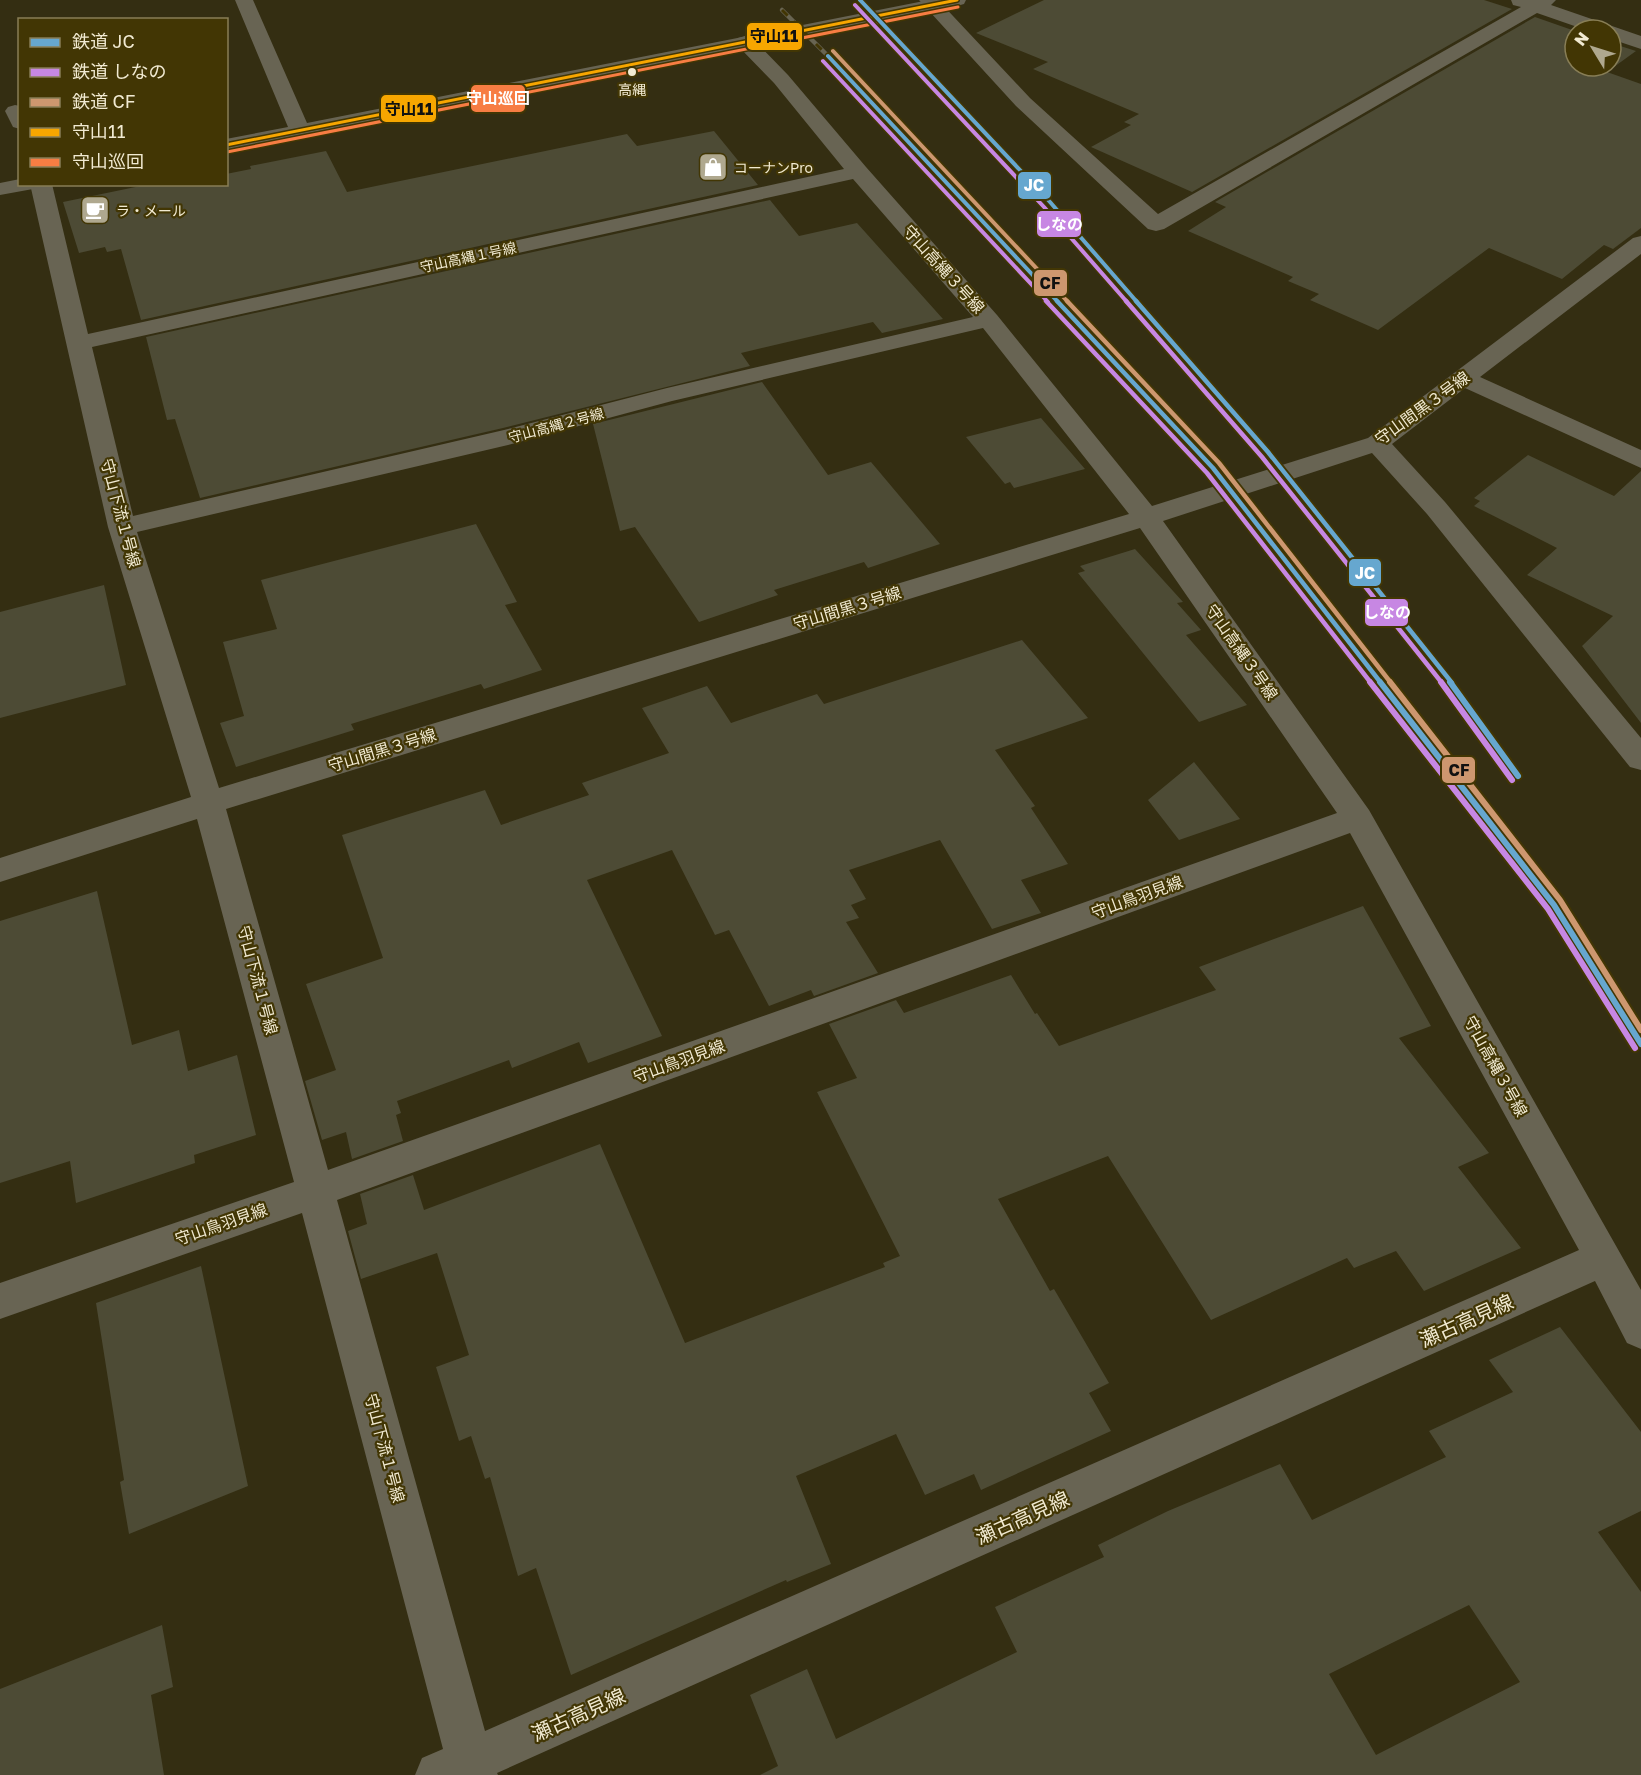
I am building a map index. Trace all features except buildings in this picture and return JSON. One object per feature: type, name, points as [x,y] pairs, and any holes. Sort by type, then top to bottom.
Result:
[{"type":"street","points":[[244,0],[300,130]]},
{"type":"street","points":[[228,145],[745,42],[931,2],[957,0]]},
{"type":"street","points":[[1516,0],[1542,3],[1576,18]]},
{"type":"street","points":[[931,2],[1023,102],[1156,224],[1542,3]]},
{"type":"street","points":[[1623,36],[1641,43]]},
{"type":"street","name":"守山高縄３号線","points":[[745,42],[781,79],[858,172],[989,320],[1147,517],[1358,818],[1604,1258],[1641,1330]]},
{"type":"street","name":"守山高縄１号線","points":[[78,343],[858,172]]},
{"type":"street","points":[[0,189],[18,185]]},
{"type":"street","name":"守山下流１号線","points":[[41,186],[122,527],[209,803],[315,1191],[461,1770]]},
{"type":"street","name":"守山間黒３号線","points":[[0,870],[209,803],[1147,517],[1377,443],[1641,243]]},
{"type":"street","name":"守山高縄２号線","points":[[122,527],[508,437],[667,395],[989,320]]},
{"type":"street","points":[[1463,378],[1641,460]]},
{"type":"street","points":[[1377,443],[1436,508],[1641,759]]},
{"type":"street","name":"守山鳥羽見線","points":[[0,1301],[315,1191],[1358,818]]},
{"type":"street","name":"瀬古高見線","points":[[461,1770],[1604,1258]]},
{"type":"railway","points":[[782,10],[828,56]]},
{"type":"rail line","name":"JC","points":[[860,0],[1050,202],[1268,452],[1437,663],[1518,776]]},
{"type":"rail line","name":"しなの","points":[[855,5],[1044,207],[1262,457],[1431,668],[1512,780]]},
{"type":"rail line","name":"CF","points":[[833,51],[1219,463],[1560,900],[1641,1030]]},
{"type":"rail line","name":"JC","points":[[828,56],[1213,468],[1554,905],[1641,1044]]},
{"type":"rail line","name":"しなの","points":[[823,61],[1207,473],[1548,909],[1635,1048]]},
{"type":"transit line","name":"守山11","points":[[228,145],[957,0]]},
{"type":"transit line","name":"守山巡回","points":[[228,152],[958,7]]},
{"type":"place","name":"高縄","points":[[632,72]]},
{"type":"place","name":"コーナンPro","points":[[713,167]]},
{"type":"place","name":"ラ・メール","points":[[95,210]]}]
